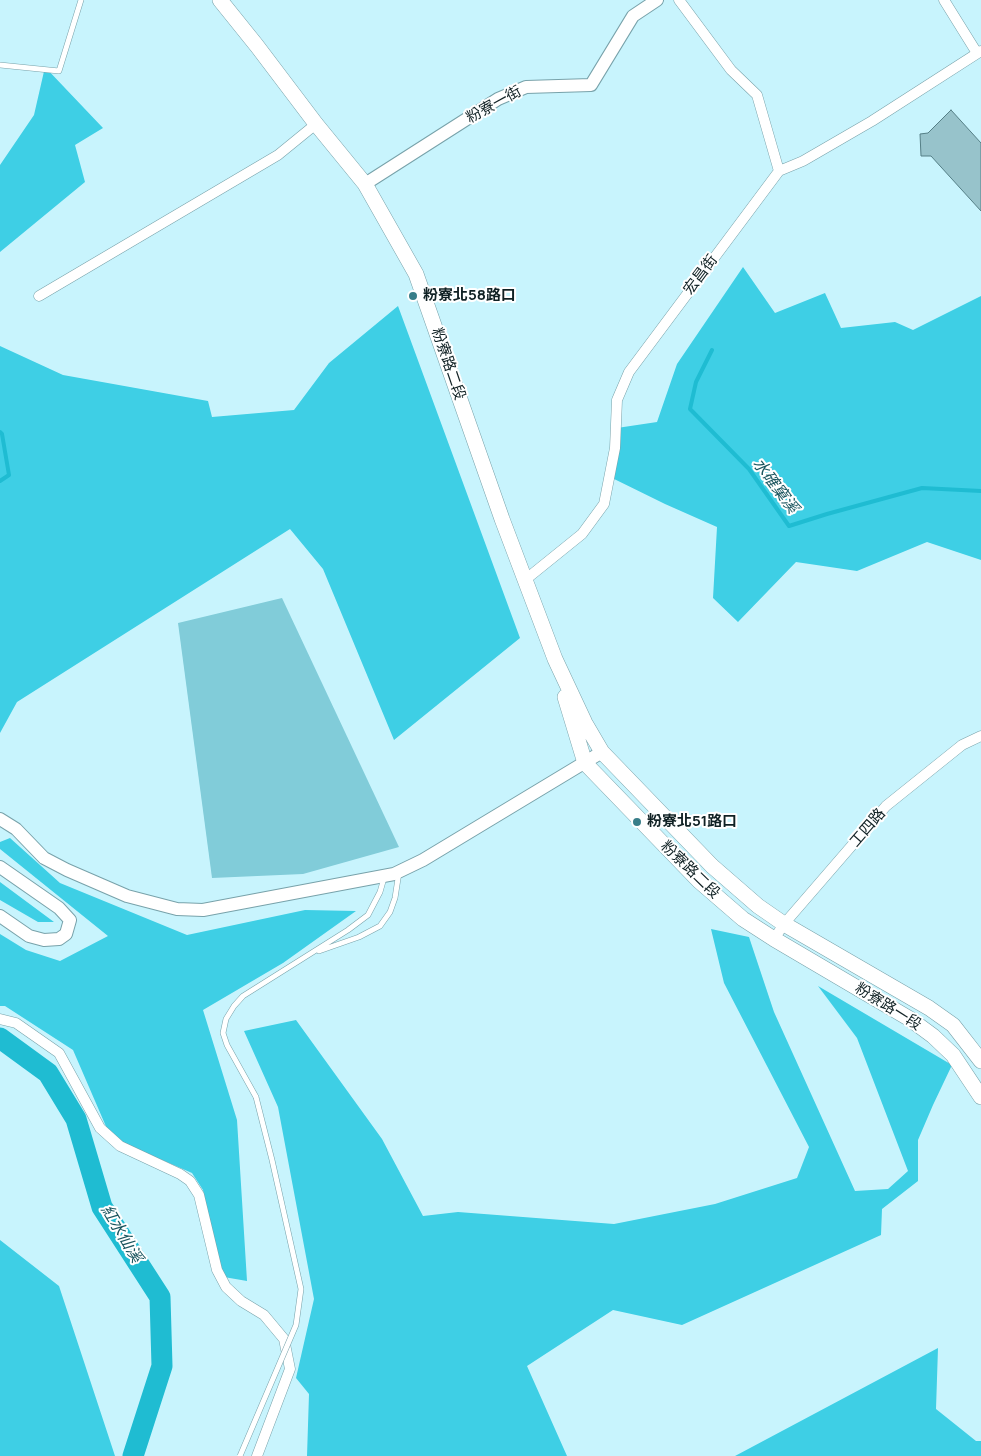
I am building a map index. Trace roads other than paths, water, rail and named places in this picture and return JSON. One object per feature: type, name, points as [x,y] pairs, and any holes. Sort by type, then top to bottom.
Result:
[{"type":"main road","name":"粉寮路二段","points":[[220,0],[365,184],[416,274],[502,519],[555,659],[585,723],[602,752],[712,866],[758,906],[784,924]]},
{"type":"main road","name":"粉寮路二段","points":[[555,659],[585,763],[699,881],[743,919],[774,939]]},
{"type":"main road","name":"粉寮路一段","points":[[784,924],[929,1008],[952,1025],[981,1061]]},
{"type":"main road","name":"粉寮路一段","points":[[774,939],[910,1019],[933,1036],[953,1055],[981,1098]]},
{"type":"street","name":"粉寮一街","points":[[365,184],[498,99],[526,87],[591,85],[633,16],[657,0]]},
{"type":"street","points":[[679,0],[731,70],[757,95],[779,171],[803,161],[872,121],[979,52],[944,0]]},
{"type":"street","points":[[39,296],[278,154],[316,124]]},
{"type":"street","name":"宏昌街","points":[[525,580],[582,534],[604,504],[615,448],[617,400],[629,372],[779,171]]},
{"type":"street","name":"工四路","points":[[774,939],[784,924],[886,806],[962,745],[981,736]]},
{"type":"street","points":[[0,819],[16,829],[44,858],[127,896],[177,909],[203,910],[385,876],[399,871],[423,860],[602,752]]},
{"type":"street","points":[[0,867],[59,908],[70,920],[66,934],[59,939],[44,940],[29,936],[0,916]]},
{"type":"street","points":[[0,1019],[16,1023],[59,1053],[100,1128],[120,1146],[180,1174],[190,1181],[199,1195],[217,1270],[226,1287],[241,1301],[264,1316],[284,1339],[290,1369],[257,1456]]},
{"type":"lane","points":[[0,65],[59,71],[81,0]]},
{"type":"lane","points":[[307,956],[359,937],[380,926],[390,912],[399,871]]},
{"type":"lane","points":[[240,1456],[296,1325],[301,1289],[256,1097],[227,1045],[223,1033],[226,1020],[234,1006],[243,996],[348,930],[368,915],[380,892],[385,876]]},
{"type":"waterway","name":"水確窠溪","points":[[712,350],[696,382],[690,409],[749,469],[789,526],[922,488],[981,491]]},
{"type":"waterway","points":[[0,432],[2,434],[9,475],[0,481]]},
{"type":"waterway","name":"紅水仙溪","points":[[0,1038],[48,1073],[76,1119],[102,1207],[160,1297],[162,1366],[133,1456]]},
{"type":"place","name":"粉寮北58路口","points":[[413,296]]},
{"type":"place","name":"粉寮北51路口","points":[[637,822]]}]
